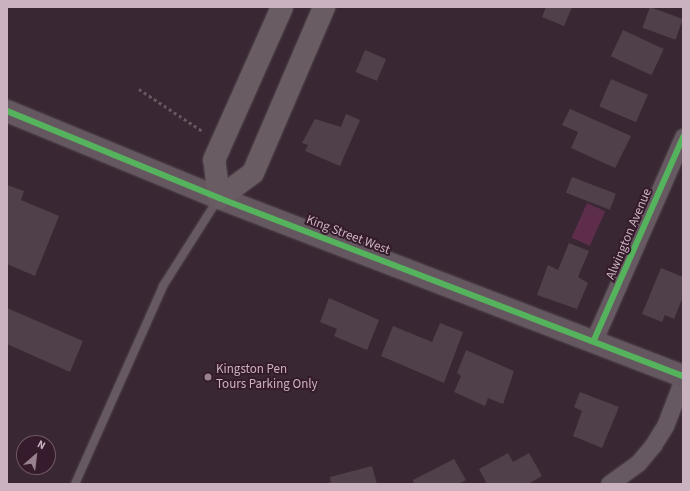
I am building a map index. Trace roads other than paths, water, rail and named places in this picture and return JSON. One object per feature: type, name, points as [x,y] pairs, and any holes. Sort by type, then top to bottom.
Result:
[{"type":"main road","points":[[282,7],[214,160],[219,198],[253,172],[324,7]]},
{"type":"main road","name":"King Street West","points":[[7,111],[219,198],[594,340],[683,378]]},
{"type":"street","name":"Alwington Avenue","points":[[594,340],[683,137]]},
{"type":"street","points":[[609,484],[638,463],[653,445],[665,426],[683,378]]},
{"type":"lane","points":[[75,484],[163,286],[219,198]]},
{"type":"place","name":"Kingston Pen Tours Parking Only","points":[[208,377]]}]
